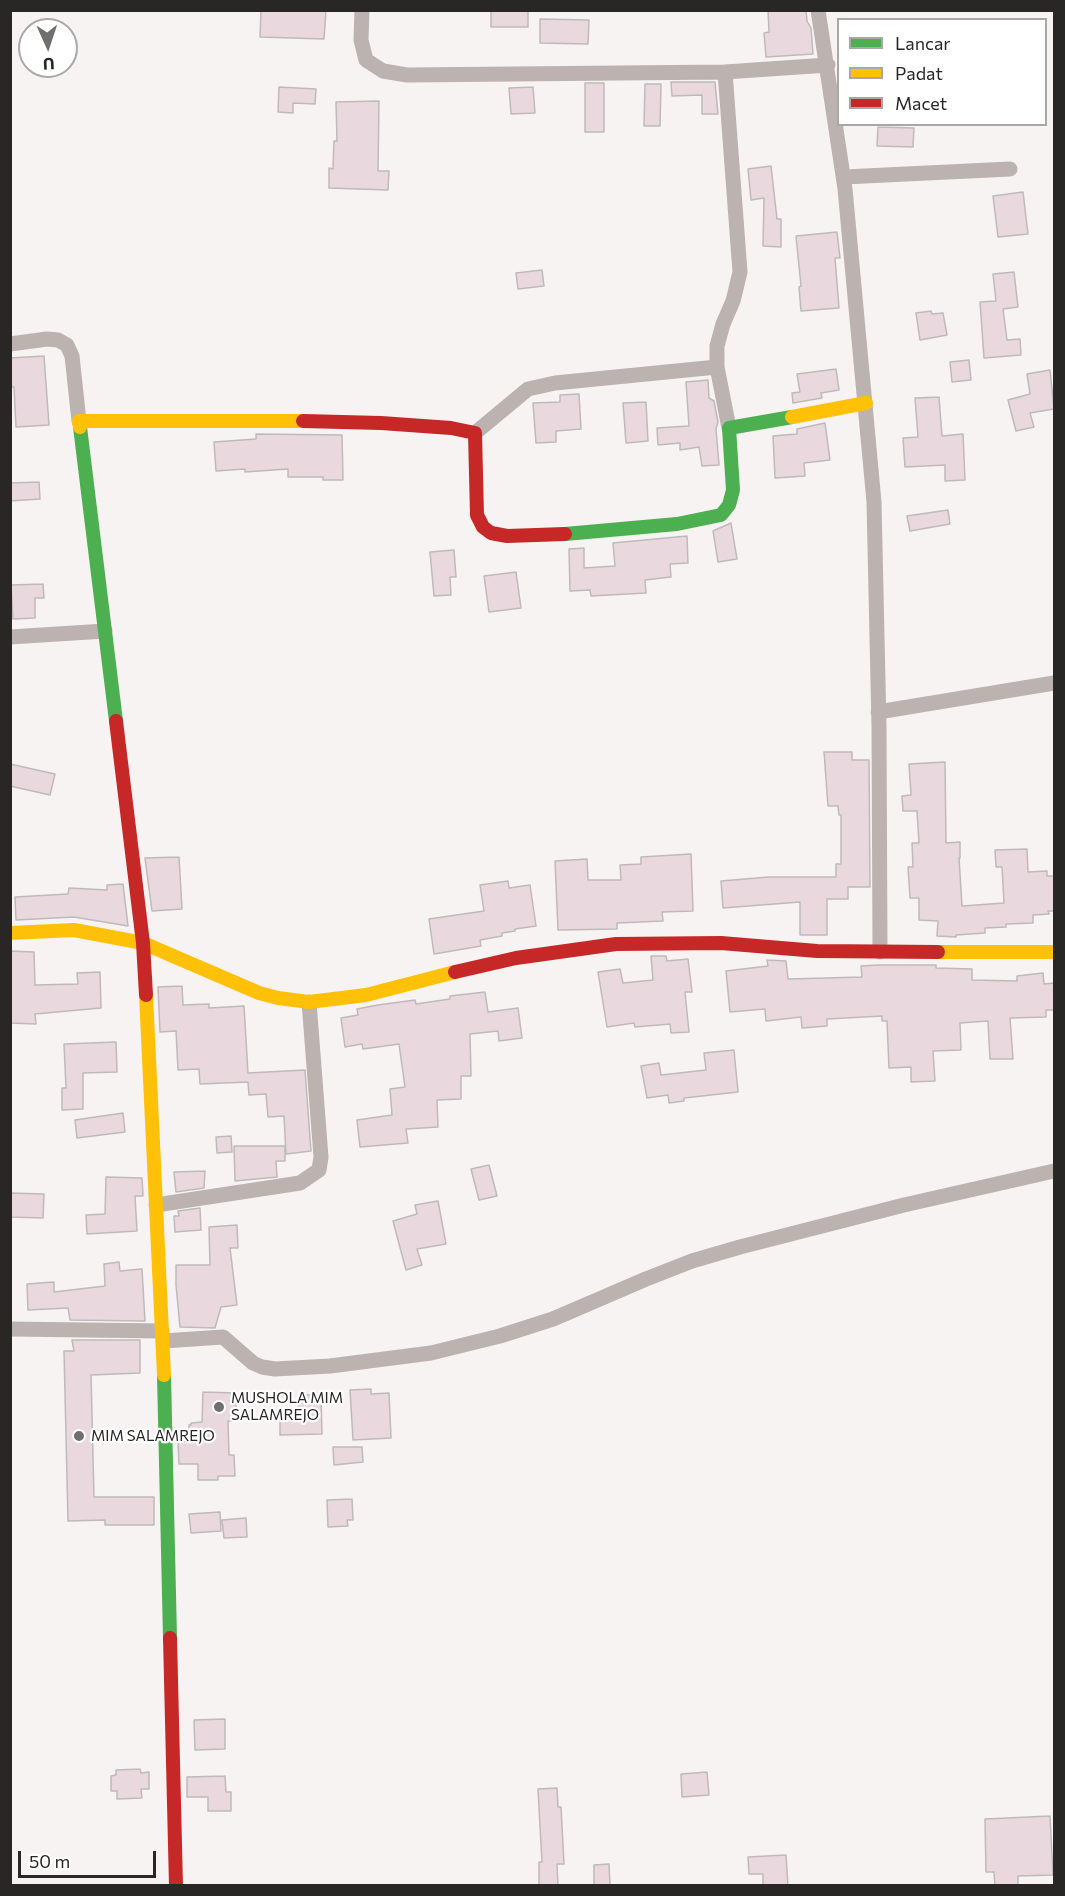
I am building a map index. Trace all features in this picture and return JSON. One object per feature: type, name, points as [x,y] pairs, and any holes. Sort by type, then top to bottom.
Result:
[{"type":"street","points":[[362,10],[361,40],[366,60],[383,71],[407,75],[725,72],[828,65]]},
{"type":"street","points":[[818,10],[844,177],[867,404],[874,502],[880,952]]},
{"type":"street","points":[[475,433],[477,515],[483,526],[491,533],[507,536],[677,524],[721,515],[729,505],[733,490],[729,428],[717,367],[717,346],[733,301],[740,272],[725,72]]},
{"type":"street","points":[[844,177],[1010,169]]},
{"type":"street","points":[[10,344],[47,339],[58,340],[67,345],[72,356],[142,943],[162,1336],[176,1886]]},
{"type":"street","points":[[475,433],[528,389],[555,383],[717,367]]},
{"type":"street","points":[[729,428],[867,404]]},
{"type":"street","points":[[79,422],[381,423],[452,428],[475,433]]},
{"type":"street","points":[[10,637],[105,631]]},
{"type":"street","points":[[878,712],[1054,683]]},
{"type":"street","points":[[10,933],[74,930],[142,943],[259,993],[309,1002],[366,995],[516,958],[616,944],[722,943],[817,951],[1054,952]]},
{"type":"street","points":[[156,1205],[300,1183],[319,1170],[321,1157],[309,1002]]},
{"type":"street","points":[[10,1329],[223,1337],[254,1363],[275,1369],[330,1366],[431,1353],[500,1336],[553,1319],[655,1275],[720,1253],[904,1205],[1054,1171]]},
{"type":"building","points":[[261,10],[326,10],[324,39],[260,37]]},
{"type":"building","points":[[491,10],[528,10],[528,27],[491,27]]},
{"type":"building","points":[[768,10],[806,10],[807,21],[811,28],[813,54],[766,57],[764,33],[769,32]]},
{"type":"building","points":[[540,19],[589,20],[588,44],[540,43]]},
{"type":"building","points":[[671,82],[715,82],[718,114],[702,114],[702,95],[672,96]]},
{"type":"building","points":[[585,83],[604,83],[604,132],[585,132]]},
{"type":"building","points":[[645,84],[661,84],[660,126],[644,126]]},
{"type":"building","points":[[279,87],[316,89],[315,104],[293,103],[293,113],[278,112]]},
{"type":"building","points":[[533,87],[535,113],[511,114],[509,88]]},
{"type":"building","points":[[379,101],[378,171],[389,171],[388,190],[329,188],[329,168],[333,169],[334,141],[337,141],[336,102]]},
{"type":"building","points":[[878,127],[914,128],[913,147],[877,146]]},
{"type":"building","points":[[771,166],[777,219],[781,219],[781,247],[763,246],[764,198],[751,200],[748,169]]},
{"type":"building","points":[[1023,192],[1028,234],[998,237],[993,196]]},
{"type":"building","points":[[837,232],[840,258],[835,258],[839,308],[801,311],[796,236]]},
{"type":"building","points":[[542,270],[544,286],[518,289],[516,273]]},
{"type":"building","points":[[1014,272],[1018,307],[1003,309],[1007,340],[1020,339],[1021,355],[984,358],[980,302],[996,301],[993,274]]},
{"type":"building","points":[[931,311],[932,314],[943,313],[947,335],[920,340],[916,313]]},
{"type":"building","points":[[44,356],[49,425],[16,427],[14,387],[10,387],[10,358]]},
{"type":"building","points":[[969,360],[971,380],[952,382],[950,362]]},
{"type":"building","points":[[836,369],[839,390],[821,393],[822,398],[793,403],[792,393],[800,392],[797,374]]},
{"type":"building","points":[[1050,370],[1054,409],[1030,413],[1034,427],[1016,431],[1008,400],[1030,394],[1027,374]]},
{"type":"building","points":[[708,380],[709,398],[714,401],[718,422],[716,429],[719,465],[702,466],[699,447],[680,450],[680,443],[658,445],[657,428],[689,426],[686,382]]},
{"type":"building","points":[[579,394],[581,429],[556,431],[556,442],[536,443],[533,403],[560,402],[560,395]]},
{"type":"building","points":[[939,397],[942,436],[963,434],[965,480],[945,481],[945,465],[905,467],[903,438],[918,437],[915,398]]},
{"type":"building","points":[[646,402],[648,441],[626,443],[623,403]]},
{"type":"building","points":[[825,423],[830,460],[804,463],[805,476],[775,478],[773,436],[797,434],[797,429]]},
{"type":"building","points":[[256,434],[342,435],[343,480],[323,480],[323,477],[288,477],[288,469],[245,472],[245,469],[216,471],[214,442],[256,439]]},
{"type":"building","points":[[39,482],[40,499],[10,501],[10,483]]},
{"type":"building","points":[[948,510],[950,524],[910,531],[907,516]]},
{"type":"building","points":[[731,523],[737,559],[718,562],[713,531]]},
{"type":"building","points":[[687,536],[688,563],[670,564],[671,577],[645,580],[646,593],[591,596],[590,590],[570,591],[569,549],[584,548],[584,568],[615,566],[613,543]]},
{"type":"building","points":[[454,550],[456,577],[450,577],[451,595],[434,596],[430,552]]},
{"type":"building","points":[[516,572],[521,608],[489,612],[484,576]]},
{"type":"building","points":[[43,584],[44,598],[35,598],[35,618],[13,619],[11,585]]},
{"type":"building","points":[[824,752],[852,752],[852,760],[869,760],[870,887],[848,887],[848,899],[827,899],[827,935],[800,935],[800,902],[723,908],[721,881],[769,877],[836,877],[836,864],[841,864],[841,815],[839,815],[838,806],[828,806]]},
{"type":"building","points":[[945,762],[946,843],[960,842],[962,906],[1004,903],[1002,867],[996,867],[995,850],[1027,849],[1028,872],[1047,871],[1047,876],[1054,876],[1054,911],[1048,911],[1049,914],[1033,915],[1033,923],[1006,924],[1006,927],[985,928],[985,933],[956,935],[956,937],[937,936],[938,921],[919,920],[919,898],[910,898],[908,867],[913,867],[912,843],[919,843],[917,811],[903,811],[902,796],[911,795],[909,764]]},
{"type":"building","points":[[10,764],[55,774],[50,795],[10,786]]},
{"type":"building","points":[[691,854],[693,911],[662,912],[663,921],[617,923],[617,929],[558,930],[555,861],[587,859],[588,880],[621,880],[620,865],[641,864],[641,857]]},
{"type":"building","points":[[179,857],[182,909],[152,911],[145,858]]},
{"type":"building","points":[[508,881],[509,888],[530,885],[536,926],[515,929],[515,931],[502,933],[502,936],[480,940],[481,946],[434,954],[429,919],[484,911],[480,885]]},
{"type":"building","points":[[123,884],[128,926],[74,917],[16,920],[15,897],[68,894],[69,888],[107,890],[107,885]]},
{"type":"building","points":[[10,951],[34,952],[35,985],[78,984],[77,973],[100,972],[101,1008],[35,1014],[36,1024],[10,1023]]},
{"type":"building","points":[[651,956],[666,956],[667,961],[688,959],[692,992],[685,992],[689,1032],[671,1033],[670,1024],[635,1027],[634,1023],[607,1027],[598,972],[620,969],[623,983],[653,980]]},
{"type":"building","points":[[767,960],[786,961],[788,979],[862,977],[861,966],[878,965],[936,965],[936,968],[972,969],[972,980],[1017,981],[1017,976],[1043,973],[1044,984],[1054,983],[1054,1010],[1046,1010],[1046,1017],[1010,1018],[1013,1059],[990,1059],[988,1021],[960,1023],[961,1050],[933,1051],[935,1081],[911,1082],[911,1067],[889,1068],[887,1021],[882,1021],[882,1016],[827,1019],[827,1026],[802,1028],[801,1017],[766,1021],[765,1009],[730,1012],[726,971],[768,966]]},
{"type":"building","points":[[182,986],[183,1005],[209,1004],[209,1008],[244,1006],[248,1073],[305,1070],[311,1151],[286,1154],[284,1116],[268,1117],[266,1094],[249,1095],[248,1082],[200,1084],[199,1069],[178,1070],[176,1031],[160,1032],[158,987]]},
{"type":"building","points":[[485,992],[488,1012],[518,1008],[522,1038],[499,1041],[498,1031],[470,1034],[471,1076],[461,1076],[461,1099],[437,1100],[438,1127],[406,1129],[408,1143],[360,1147],[357,1120],[392,1115],[390,1089],[405,1087],[399,1044],[363,1049],[362,1044],[345,1047],[341,1018],[358,1015],[357,1009],[378,1005],[415,1000],[416,1004],[450,999],[450,996]]},
{"type":"building","points":[[116,1042],[117,1072],[83,1073],[83,1109],[62,1110],[62,1088],[66,1088],[64,1044]]},
{"type":"building","points":[[734,1050],[738,1092],[684,1098],[684,1101],[669,1103],[668,1095],[647,1098],[641,1066],[659,1063],[661,1075],[706,1070],[704,1053]]},
{"type":"building","points":[[123,1113],[125,1132],[77,1138],[75,1120]]},
{"type":"building","points":[[231,1136],[232,1152],[217,1153],[216,1137]]},
{"type":"building","points":[[234,1146],[285,1146],[285,1161],[276,1161],[277,1177],[235,1181]]},
{"type":"building","points":[[489,1165],[497,1196],[479,1200],[471,1169]]},
{"type":"building","points":[[205,1171],[204,1188],[176,1192],[174,1172]]},
{"type":"building","points":[[106,1177],[142,1178],[143,1196],[135,1196],[137,1231],[87,1234],[86,1215],[105,1214]]},
{"type":"building","points":[[10,1193],[44,1194],[43,1218],[10,1217]]},
{"type":"building","points":[[438,1201],[446,1244],[417,1249],[422,1265],[406,1270],[393,1221],[417,1214],[415,1205]]},
{"type":"building","points":[[200,1208],[201,1230],[175,1232],[174,1216],[179,1216],[178,1211]]},
{"type":"building","points":[[237,1225],[238,1248],[230,1248],[237,1305],[221,1307],[215,1328],[180,1327],[176,1265],[210,1265],[209,1227]]},
{"type":"building","points":[[119,1262],[120,1271],[142,1269],[145,1321],[70,1320],[68,1308],[28,1310],[27,1284],[54,1282],[54,1292],[105,1286],[104,1264]]},
{"type":"building","points":[[72,1340],[140,1340],[140,1373],[91,1375],[94,1497],[154,1497],[154,1525],[105,1525],[105,1520],[68,1521],[64,1351],[74,1351]]},
{"type":"building","points":[[371,1389],[371,1394],[389,1393],[391,1438],[353,1440],[350,1390]]},
{"type":"building","points":[[203,1392],[236,1393],[236,1421],[228,1421],[229,1455],[234,1455],[235,1476],[218,1476],[218,1480],[198,1480],[198,1464],[179,1464],[178,1441],[189,1441],[189,1425],[202,1422]]},
{"type":"building","points":[[299,1395],[321,1395],[322,1434],[280,1435],[280,1413],[299,1413]]},
{"type":"building","points":[[333,1447],[362,1447],[363,1462],[334,1465]]},
{"type":"building","points":[[352,1499],[353,1520],[347,1520],[348,1526],[328,1527],[327,1500]]},
{"type":"building","points":[[220,1512],[221,1531],[191,1533],[189,1514]]},
{"type":"building","points":[[246,1518],[247,1537],[224,1538],[222,1520]]},
{"type":"building","points":[[225,1719],[225,1749],[195,1750],[194,1720]]},
{"type":"building","points":[[140,1769],[141,1773],[149,1772],[149,1789],[141,1789],[142,1798],[117,1799],[117,1791],[111,1791],[111,1776],[116,1775],[116,1770]]},
{"type":"building","points":[[707,1772],[709,1795],[682,1797],[681,1774]]},
{"type":"building","points":[[225,1776],[226,1792],[231,1792],[231,1811],[208,1811],[208,1797],[187,1797],[187,1777]]},
{"type":"building","points":[[557,1788],[558,1807],[561,1807],[564,1864],[557,1864],[558,1886],[539,1886],[539,1862],[542,1862],[538,1789]]},
{"type":"building","points":[[1050,1816],[1053,1875],[1018,1876],[1018,1886],[995,1886],[994,1872],[986,1872],[985,1819]]},
{"type":"building","points":[[786,1855],[788,1886],[763,1886],[763,1874],[749,1874],[748,1857]]},
{"type":"building","points":[[609,1864],[610,1886],[594,1886],[594,1865]]},
{"type":"traffic: fast","points":[[565,534],[677,524],[721,515],[729,505],[733,490],[729,428],[792,417]]},
{"type":"traffic: fast","points":[[80,427],[116,721]]},
{"type":"traffic: fast","points":[[164,1375],[170,1638]]},
{"type":"traffic: slow","points":[[792,417],[866,403]]},
{"type":"traffic: slow","points":[[80,427],[79,421],[303,421]]},
{"type":"traffic: slow","points":[[10,933],[74,930],[143,943],[259,993],[309,1002],[366,995],[455,972]]},
{"type":"traffic: slow","points":[[938,952],[1054,952]]},
{"type":"traffic: slow","points":[[146,995],[164,1375]]},
{"type":"traffic: jam","points":[[303,421],[381,423],[451,428],[475,433],[477,515],[483,527],[491,533],[507,536],[565,534]]},
{"type":"traffic: jam","points":[[116,721],[143,943],[146,995]]},
{"type":"traffic: jam","points":[[455,972],[516,958],[616,944],[721,943],[817,951],[938,952]]},
{"type":"traffic: jam","points":[[170,1638],[176,1886]]},
{"type":"place","name":"MUSHOLA MIM SALAMREJO","points":[[219,1407]]},
{"type":"place","name":"MIM SALAMREJO","points":[[79,1436]]}]
